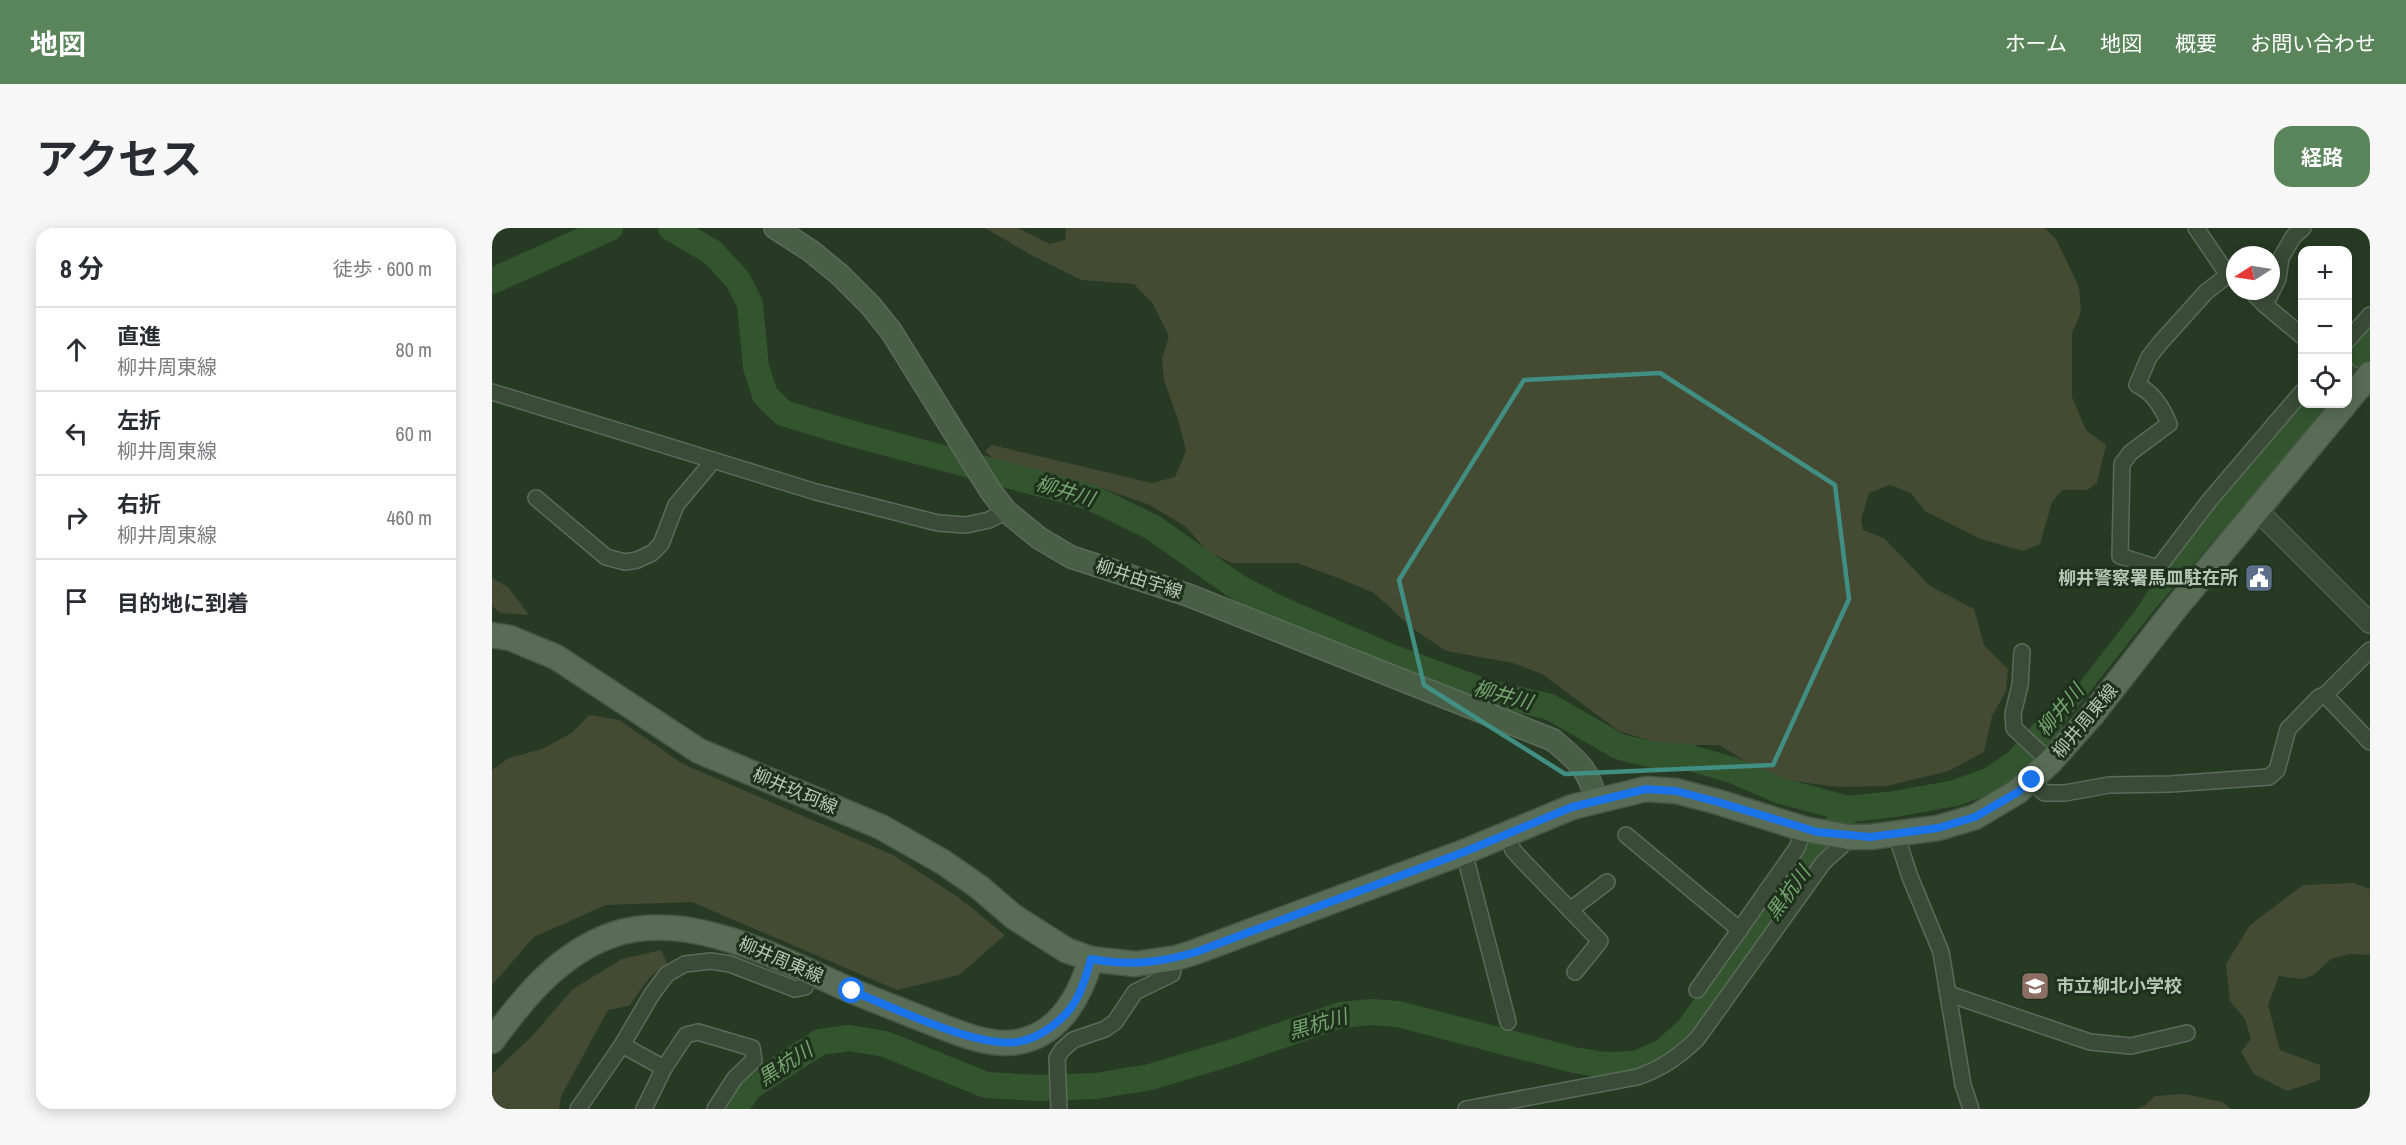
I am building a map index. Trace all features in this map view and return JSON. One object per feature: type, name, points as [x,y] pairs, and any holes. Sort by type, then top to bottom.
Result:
[{"type":"main road","name":"柳井由宇線","points":[[775,228],[812,251],[840,275],[870,306],[891,332],[990,490],[1006,511],[1039,538],[1071,556],[1188,595],[1553,740],[1581,765],[1591,779],[1596,800]]},
{"type":"main road","name":"柳井周東線","points":[[492,1041],[518,1005],[553,969],[581,948],[614,934],[652,928],[690,930],[726,937],[963,1035],[994,1043],[1017,1042],[1039,1035],[1071,1008],[1083,984],[1091,959],[1135,964],[1176,958],[1320,907],[1464,852],[1572,807],[1596,800],[1646,789],[1676,791],[1810,831],[1846,836],[1870,837],[1938,828],[1975,817],[2018,792],[2032,780],[2047,759],[2092,715],[2174,610],[2258,511],[2355,385]]},
{"type":"main road","name":"柳井玖珂線","points":[[492,635],[510,638],[556,657],[699,751],[881,827],[943,862],[1042,937],[1066,950],[1091,959]]},
{"type":"street","points":[[2196,228],[2226,270]]},
{"type":"street","points":[[2265,305],[2278,279],[2281,258],[2293,237],[2303,228]]},
{"type":"street","points":[[2226,280],[2206,292],[2161,342],[2149,357],[2137,385],[2143,388],[2163,409],[2169,424],[2130,453],[2122,464],[2120,556],[2158,568],[2209,501],[2298,397]]},
{"type":"street","points":[[2260,300],[2298,333]]},
{"type":"street","points":[[2352,335],[2370,315]]},
{"type":"street","points":[[492,392],[816,492],[938,524],[966,525],[988,520],[1006,511]]},
{"type":"street","points":[[536,498],[606,557],[626,561],[637,560],[661,544],[676,505],[708,467],[711,460]]},
{"type":"street","points":[[2258,511],[2370,623]]},
{"type":"street","points":[[2032,780],[2044,793],[2065,793],[2109,785],[2170,784],[2269,777],[2277,770],[2288,729],[2319,697],[2325,696],[2370,650]]},
{"type":"street","points":[[2022,652],[2020,685],[2013,714],[2014,728],[2047,759]]},
{"type":"street","points":[[2325,696],[2370,742]]},
{"type":"street","points":[[1697,990],[1810,831]]},
{"type":"street","points":[[1507,834],[1513,850],[1600,941],[1575,972]]},
{"type":"street","points":[[1896,834],[1907,870],[1941,952],[1963,1085],[1971,1109]]},
{"type":"street","points":[[1626,835],[1740,930]]},
{"type":"street","points":[[1466,1109],[1636,1077],[1657,1071],[1677,1058],[1697,1039],[1823,863],[1833,852],[1844,845],[1846,836]]},
{"type":"street","points":[[1464,852],[1508,1022]]},
{"type":"street","points":[[1570,910],[1607,882]]},
{"type":"street","points":[[1059,1103],[1056,1074],[1057,1058],[1062,1050],[1073,1040],[1105,1029],[1115,1022],[1135,992],[1172,974],[1176,958]]},
{"type":"street","points":[[578,1109],[622,1046],[652,994],[667,974],[685,964],[711,961],[730,964],[795,989],[805,987],[812,972]]},
{"type":"street","points":[[1949,994],[2090,1042],[2131,1046],[2187,1033]]},
{"type":"street","points":[[644,1109],[664,1068],[686,1035],[698,1032],[752,1048],[754,1060],[735,1078],[715,1109]]},
{"type":"street","points":[[622,1046],[664,1068]]},
{"type":"highlighted area","points":[[1660,373],[1835,485],[1849,599],[1773,765],[1565,774],[1424,685],[1399,580],[1524,380]]},
{"type":"shaded area","points":[[985,228],[1018,228],[1050,244],[1065,240],[1066,228],[2045,228],[2056,239],[2079,287],[2081,312],[2072,333],[2072,397],[2086,430],[2106,445],[2097,483],[2087,490],[2062,490],[2052,502],[2040,544],[2023,551],[1981,539],[1925,511],[1911,493],[1890,485],[1869,493],[1861,520],[1863,530],[1884,538],[1930,586],[1974,609],[1984,645],[2008,669],[2006,691],[1992,716],[1984,752],[1949,771],[1886,786],[1838,787],[1771,778],[1720,745],[1664,745],[1619,731],[1542,674],[1513,663],[1446,651],[1412,628],[1374,593],[1338,578],[1297,563],[1232,563],[1207,551],[1186,527],[1150,505],[1093,485],[995,460],[985,451],[992,445],[1152,483],[1175,477],[1186,451],[1164,380],[1162,359],[1169,336],[1153,304],[1134,284],[1081,280]]},
{"type":"shaded area","points":[[492,578],[508,587],[529,615],[500,613],[492,606]]},
{"type":"shaded area","points":[[589,715],[619,720],[683,764],[893,855],[958,897],[1005,935],[959,975],[897,990],[692,902],[606,905],[534,937],[492,985],[492,770],[509,758],[542,749],[572,733]]},
{"type":"shaded area","points":[[2353,883],[2370,889],[2370,955],[2349,954],[2331,959],[2314,975],[2302,979],[2279,976],[2268,1005],[2280,1050],[2320,1065],[2320,1080],[2287,1091],[2254,1074],[2241,1052],[2251,1039],[2245,1019],[2230,1001],[2226,964],[2250,925],[2303,885]]},
{"type":"shaded area","points":[[661,950],[667,963],[650,977],[629,1006],[608,1010],[561,1096],[559,1109],[492,1109],[492,1074],[532,1036],[573,989],[622,959]]},
{"type":"shaded area","points":[[2184,1094],[2223,1102],[2231,1109],[2137,1109],[2155,1096]]},
{"type":"water","points":[[2370,326],[2370,359],[2352,380],[2352,354],[2352,347]]},
{"type":"water","points":[[2298,408],[2328,408],[2155,609],[2077,708],[2043,747],[2029,734],[2066,700],[2137,608],[2160,572]]},
{"type":"waterway","name":"柳井川","points":[[492,281],[610,228]]},
{"type":"waterway","name":"柳井川","points":[[671,228],[712,252],[738,280],[750,304],[756,367],[765,395],[783,413],[1090,497],[1152,527],[1236,586],[1275,607],[1388,656],[1486,692],[1550,707],[1620,747],[1653,755],[1687,757],[1732,770],[1781,791],[1849,809],[1895,804],[1955,793],[1991,780],[2017,762],[2050,725]]},
{"type":"waterway","name":"黒杭川","points":[[734,1109],[750,1087],[820,1042],[849,1038],[885,1044],[986,1085],[1039,1088],[1096,1086],[1150,1077],[1230,1053],[1341,1015],[1371,1012],[1398,1014],[1574,1060],[1605,1065],[1636,1064],[1663,1052],[1688,1030],[1844,816]]},
{"type":"place","name":"柳井警察署馬皿駐在所","points":[[2259,578]]},
{"type":"place","name":"市立柳北小学校","points":[[2035,986]]},
{"type":"route","points":[[852,991],[963,1035],[994,1043],[1017,1042],[1039,1035],[1071,1008],[1083,984],[1091,959],[1135,964],[1176,958],[1196,952],[1320,907],[1464,852],[1572,807],[1596,800],[1646,789],[1676,791],[1804,829],[1845,836],[1870,837],[1938,828],[1975,817],[2018,792],[2032,780]]}]
